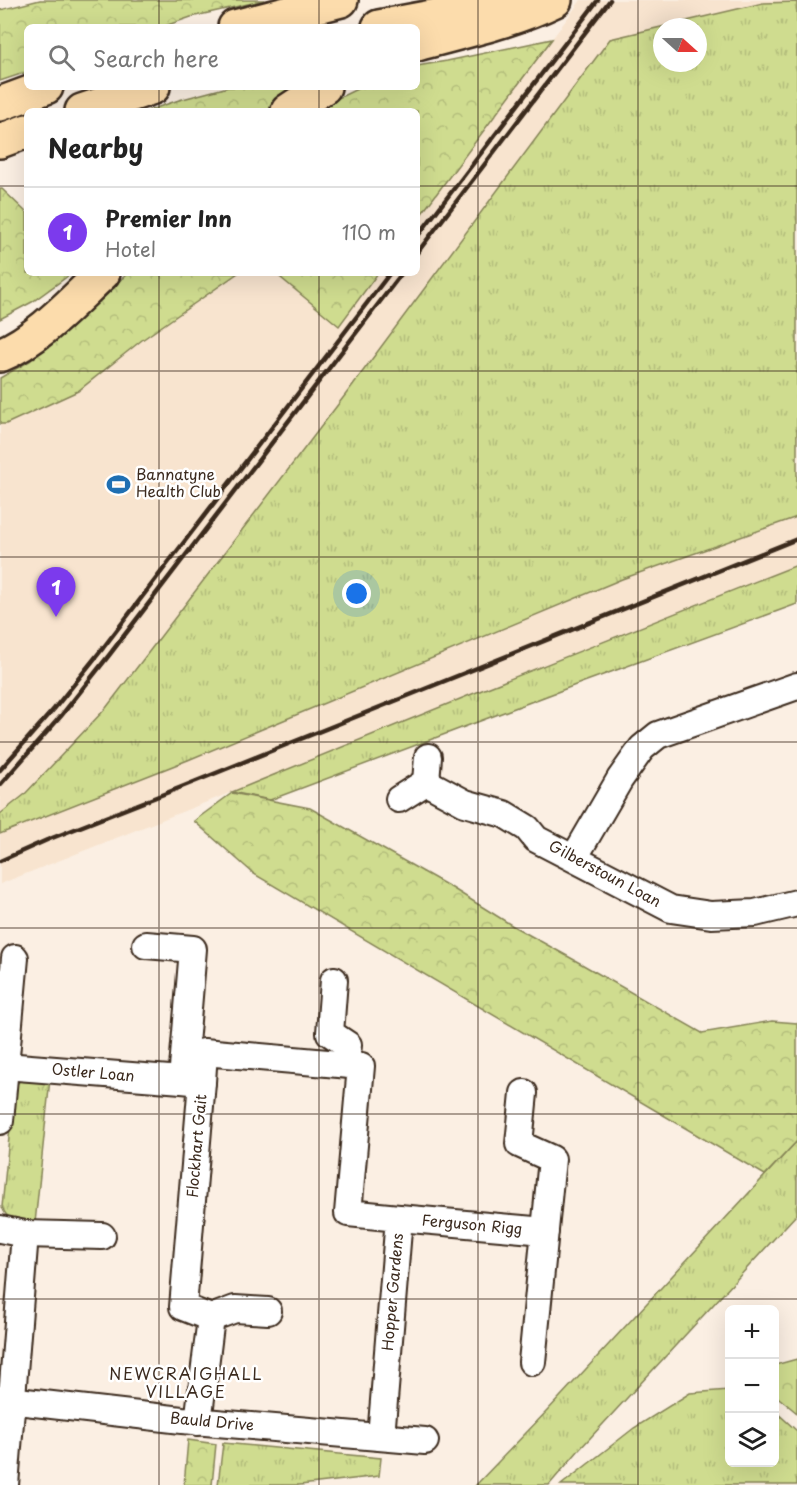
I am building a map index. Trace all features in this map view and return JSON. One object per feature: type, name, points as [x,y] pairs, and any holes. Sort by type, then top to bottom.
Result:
[{"type":"main road","points":[[247,24],[341,0]]},
{"type":"main road","points":[[394,24],[522,0]]},
{"type":"main road","points":[[420,44],[505,21],[555,0]]},
{"type":"main road","points":[[0,104],[38,90]]},
{"type":"main road","points":[[91,108],[144,90]]},
{"type":"main road","points":[[292,108],[320,90]]},
{"type":"main road","points":[[0,141],[24,132]]},
{"type":"main road","points":[[0,355],[22,343],[42,328],[100,276]]},
{"type":"street","points":[[573,858],[620,779],[642,748],[658,735],[797,686]]},
{"type":"street","name":"Gilberstoun Loan","points":[[399,799],[427,769],[465,802],[504,813],[537,838],[671,909],[711,915],[755,913],[797,903]]},
{"type":"street","name":"Flockhart Gait","points":[[146,945],[193,949],[192,1081],[183,1307],[211,1318]]},
{"type":"street","points":[[0,1121],[15,958]]},
{"type":"street","name":"Hopper Gardens","points":[[334,980],[330,1033],[348,1045],[346,1064],[361,1066],[348,1213],[399,1218],[381,1437]]},
{"type":"street","points":[[192,1081],[204,1052],[346,1064]]},
{"type":"street","name":"Ostler Loan","points":[[5,1066],[192,1081]]},
{"type":"street","points":[[524,1093],[519,1144],[552,1159],[532,1362]]},
{"type":"street","name":"Ferguson Rigg","points":[[399,1218],[545,1231]]},
{"type":"street","points":[[6,1485],[6,1400],[12,1232],[102,1236]]},
{"type":"street","points":[[198,1422],[211,1318],[235,1309],[268,1311]]},
{"type":"street","name":"Bauld Drive","points":[[6,1400],[198,1422],[424,1441]]},
{"type":"shaded area","points":[[581,0],[797,0],[797,565],[0,884],[0,424],[6,424],[78,391],[142,340],[234,276],[279,276],[339,326],[376,276],[420,276],[420,216]]},
{"type":"green space","points":[[40,0],[265,0],[171,24],[24,24],[24,73],[0,81],[0,10]]},
{"type":"green space","points":[[797,2],[797,517],[622,579],[188,760],[0,834],[0,814],[24,795],[106,708],[346,394],[610,39],[653,29],[653,72],[707,72],[707,18],[699,18],[763,3]]},
{"type":"green space","points":[[552,39],[420,216],[420,108],[320,108],[355,90],[420,90],[420,66]]},
{"type":"green space","points":[[217,90],[297,90],[272,108],[156,108]]},
{"type":"green space","points":[[0,189],[2,189],[24,210],[24,276],[68,276],[32,302],[0,319]]},
{"type":"green space","points":[[125,276],[234,276],[142,340],[78,391],[6,424],[0,424],[0,378],[30,361]]},
{"type":"green space","points":[[279,276],[376,276],[339,326]]},
{"type":"green space","points":[[797,565],[797,604],[270,800],[232,792],[487,688]]},
{"type":"green space","points":[[232,793],[310,808],[702,1033],[772,1021],[797,1023],[797,1141],[765,1175],[254,874],[194,821]]},
{"type":"green space","points":[[21,1079],[50,1079],[35,1223],[11,1219],[2,1207],[14,1088]]},
{"type":"green space","points":[[797,1141],[797,1214],[549,1485],[476,1485],[548,1410]]},
{"type":"green space","points":[[797,1359],[797,1413],[779,1398],[779,1364]]},
{"type":"green space","points":[[725,1390],[725,1467],[779,1467],[779,1415],[797,1431],[797,1485],[561,1485],[634,1428],[690,1393]]},
{"type":"green space","points":[[188,1440],[216,1444],[212,1485],[184,1485]]},
{"type":"green space","points":[[223,1443],[381,1458],[379,1476],[300,1485],[218,1485]]},
{"type":"railway","points":[[420,233],[598,0]]},
{"type":"railway","points":[[420,249],[610,0]]},
{"type":"railway","points":[[0,770],[54,709],[103,648],[388,276]]},
{"type":"railway","points":[[0,785],[61,716],[110,654],[400,276]]},
{"type":"railway","points":[[0,861],[47,840],[797,539]]},
{"type":"place","name":"Bannatyne Health Club","points":[[118,484]]},
{"type":"place","name":"Premier Inn","points":[[56,617]]},
{"type":"district","name":"NEWCRAIGHALL VILLAGE","points":[[186,1383]]}]
